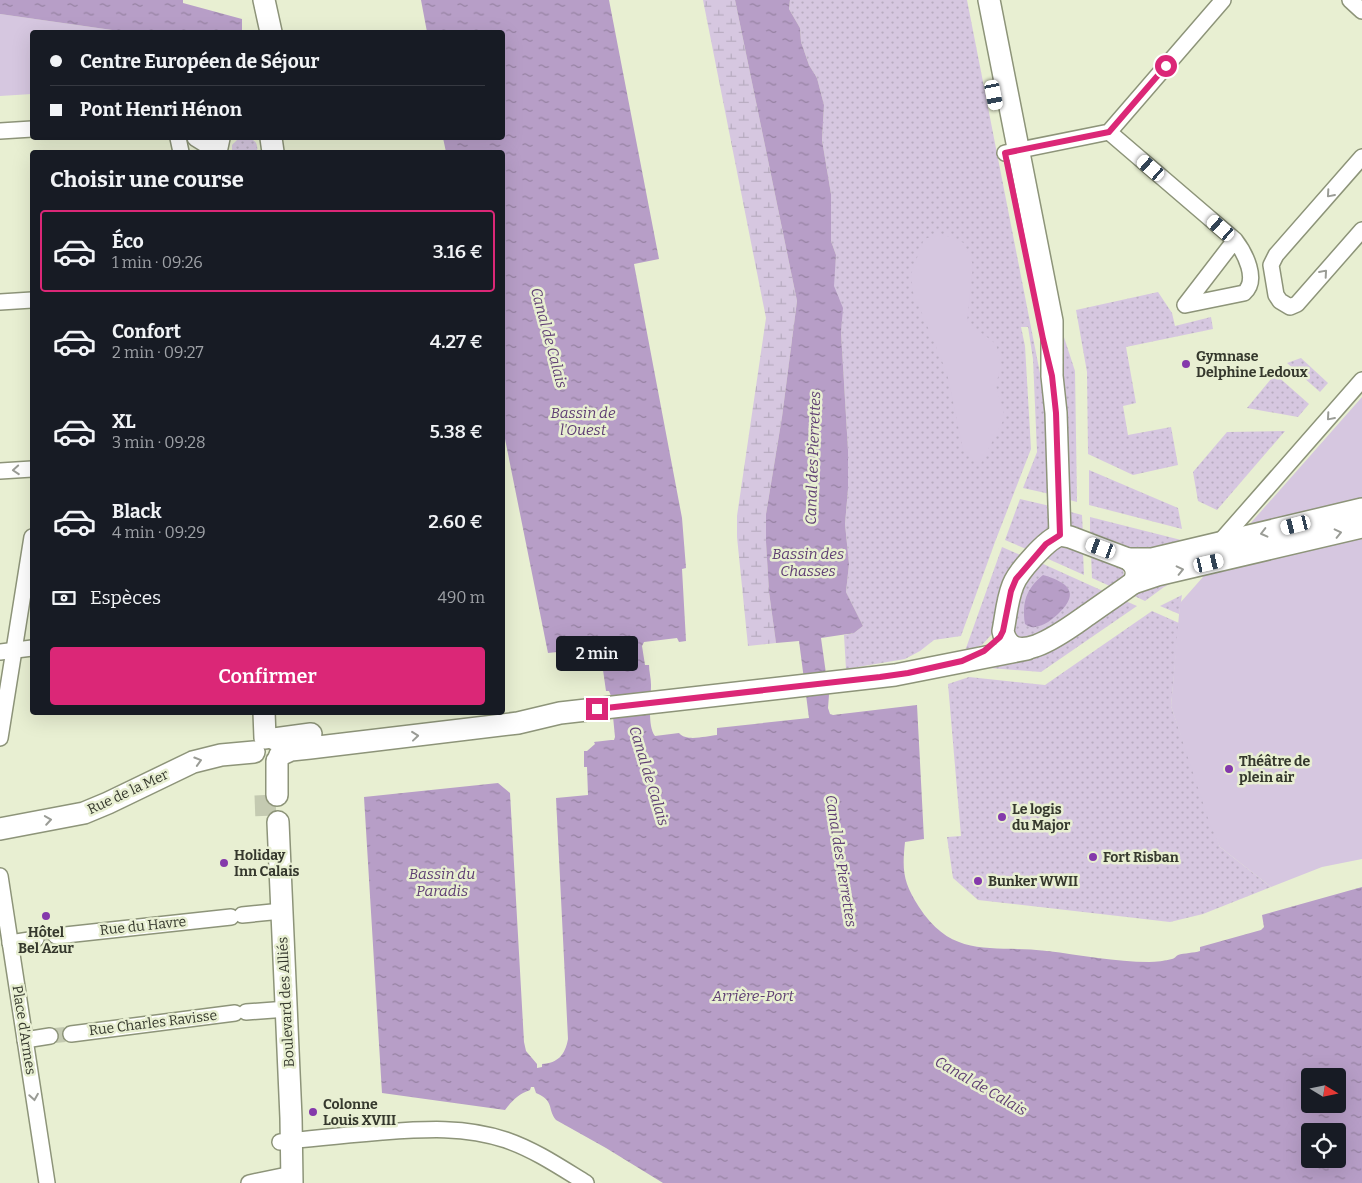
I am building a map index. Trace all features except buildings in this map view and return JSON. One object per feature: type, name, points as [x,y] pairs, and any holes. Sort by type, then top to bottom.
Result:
[{"type":"street","points":[[264,0],[271,30]]},
{"type":"street","points":[[975,0],[1012,151]]},
{"type":"street","points":[[989,0],[1044,345],[1052,376],[1056,413],[1060,535]]},
{"type":"street","points":[[1012,151],[1109,132],[1223,0]]},
{"type":"street","points":[[1350,0],[1362,11]]},
{"type":"street","points":[[0,130],[30,129]]},
{"type":"street","points":[[1109,132],[1235,240],[1246,256],[1251,279],[1248,290],[1244,293],[1185,305],[1235,240]]},
{"type":"street","points":[[200,140],[217,147]]},
{"type":"street","points":[[1362,157],[1276,255],[1271,265],[1276,295],[1280,301],[1290,307],[1297,304],[1362,230]]},
{"type":"street","points":[[0,302],[30,300]]},
{"type":"street","points":[[1218,544],[1362,380]]},
{"type":"street","points":[[0,471],[30,469]]},
{"type":"street","points":[[962,661],[997,641],[1003,631],[1011,591],[1016,579],[1046,544],[1060,535],[1128,559],[1152,560],[1362,509]]},
{"type":"street","points":[[268,751],[310,748],[518,723],[560,713],[908,673],[1027,649],[1058,636],[1133,583],[1157,575],[1362,527]]},
{"type":"street","points":[[0,738],[7,651],[30,546]]},
{"type":"street","points":[[1128,559],[1136,568],[1137,576],[1133,583]]},
{"type":"street","points":[[1003,631],[1010,645],[1027,649]]},
{"type":"street","points":[[7,651],[30,648]]},
{"type":"street","points":[[505,712],[534,710],[560,713]]},
{"type":"street","points":[[264,715],[268,751],[263,770],[271,795]]},
{"type":"street","points":[[268,751],[478,715]]},
{"type":"street","name":"Rue de la Mer","points":[[0,829],[84,813],[193,762],[222,755],[268,751]]},
{"type":"street","name":"Boulevard des Alliés","points":[[272,822],[286,1179]]},
{"type":"street","name":"Place d'Armes","points":[[0,876],[47,1183]]},
{"type":"street","name":"Rue du Havre","points":[[56,936],[276,912]]},
{"type":"street","points":[[10,943],[36,939]]},
{"type":"street","name":"Rue Charles Ravisse","points":[[71,1034],[241,1012],[280,1009]]},
{"type":"street","points":[[25,1040],[50,1036]]},
{"type":"street","points":[[286,1142],[425,1129],[476,1132],[526,1148],[586,1183]]},
{"type":"street","points":[[249,1183],[286,1179]]},
{"type":"green space","points":[[703,0],[735,0],[797,301],[782,417],[766,514],[769,592],[776,643],[748,646],[737,537],[737,516],[766,318]]},
{"type":"green space","points":[[790,0],[967,0],[1046,404],[1050,494],[1023,488],[1037,452],[1033,359],[1028,327],[1021,327],[1025,346],[1031,449],[961,636],[934,640],[920,651],[905,659],[846,669],[844,635],[854,633],[863,626],[846,592],[849,564],[845,524],[848,489],[848,450],[841,332],[842,308],[833,286],[836,255],[831,241],[831,194],[822,140],[824,105],[817,78],[809,65],[801,42],[800,28],[789,9]]},
{"type":"green space","points":[[0,14],[112,30],[30,30],[30,94],[0,96]]},
{"type":"green space","points":[[237,140],[253,140],[257,144],[257,150],[232,150],[232,145]]},
{"type":"green space","points":[[942,234],[964,243],[973,265],[967,322],[996,344],[1001,364],[996,386],[1005,417],[980,465],[963,449],[947,373],[913,292],[911,274],[924,239]]},
{"type":"green space","points":[[1158,292],[1172,313],[1175,326],[1211,317],[1213,329],[1126,347],[1136,403],[1123,406],[1128,435],[1171,427],[1178,465],[1133,475],[1088,454],[1087,372],[1076,310]]},
{"type":"green space","points":[[1062,331],[1075,371],[1077,502],[1066,499]]},
{"type":"green space","points":[[1301,358],[1328,383],[1320,392],[1287,363]]},
{"type":"green space","points":[[1275,374],[1309,404],[1298,417],[1247,408]]},
{"type":"green space","points":[[1362,397],[1362,859],[1322,867],[1271,887],[1220,847],[1210,824],[1171,706],[1180,603]]},
{"type":"green space","points":[[1285,431],[1217,510],[1198,501],[1193,472],[1227,432]]},
{"type":"green space","points":[[1089,470],[1178,508],[1182,529],[1089,505]]},
{"type":"green space","points":[[1020,499],[1050,506],[1048,532],[1031,551],[1005,540]]},
{"type":"green space","points":[[1067,511],[1082,515],[1083,535],[1075,531],[1071,526]]},
{"type":"green space","points":[[1090,517],[1185,541],[1152,556],[1090,538]]},
{"type":"green space","points":[[1059,545],[1083,552],[1084,575],[1046,558]]},
{"type":"green space","points":[[1002,547],[1025,557],[991,635],[982,645],[965,651]]},
{"type":"green space","points":[[1091,555],[1123,568],[1124,576],[1112,587],[1092,578]]},
{"type":"green space","points":[[1041,563],[1103,591],[1051,628],[1028,637],[1018,637],[1015,632],[1014,618],[1020,593],[1026,581]]},
{"type":"green space","points":[[1182,578],[1164,587],[1145,601],[1130,594]]},
{"type":"green space","points":[[1182,595],[1179,614],[1160,606]]},
{"type":"green space","points":[[1123,600],[1137,606],[1041,672],[989,668],[988,664]]},
{"type":"green space","points":[[1152,611],[1179,623],[1171,706],[1220,847],[1271,887],[1203,914],[1170,922],[978,900],[953,878],[947,837],[961,836],[948,684],[969,677],[1045,685]]},
{"type":"water","points":[[0,0],[183,0],[183,3],[242,19],[242,30],[112,30],[0,14]]},
{"type":"water","points":[[421,0],[609,0],[659,259],[634,264],[682,518],[686,568],[682,569],[686,641],[679,642],[677,638],[644,642],[642,646],[645,665],[649,665],[651,680],[651,726],[655,736],[679,733],[682,736],[696,738],[717,735],[717,728],[809,718],[799,641],[776,643],[769,592],[766,542],[766,514],[782,417],[797,301],[735,0],[790,0],[789,9],[800,28],[801,42],[809,65],[817,78],[824,105],[822,140],[831,194],[831,241],[836,255],[834,286],[843,308],[841,332],[848,450],[848,489],[845,524],[849,564],[846,592],[863,626],[854,633],[821,638],[829,695],[828,708],[830,714],[833,715],[917,705],[924,839],[905,842],[904,869],[910,890],[919,907],[932,924],[946,936],[961,943],[976,947],[1028,949],[1111,960],[1149,962],[1173,959],[1178,955],[1200,951],[1200,947],[1261,930],[1264,927],[1262,915],[1362,887],[1362,1183],[663,1183],[556,1120],[546,1099],[536,1093],[534,1087],[531,1087],[530,1090],[519,1096],[505,1110],[382,1093],[364,797],[498,783],[510,793],[524,1042],[526,1051],[537,1064],[537,1068],[542,1067],[542,1064],[552,1062],[563,1054],[568,1039],[556,798],[588,795],[587,767],[584,767],[584,751],[587,751],[595,744],[594,742],[614,740],[615,737],[611,696],[609,691],[606,691],[603,670],[607,669],[604,647],[548,653],[505,439],[505,150],[446,150],[443,140],[505,140],[505,30],[427,30]]},
{"type":"water","points":[[1043,575],[1064,585],[1070,594],[1069,599],[1066,606],[1051,620],[1042,625],[1031,627],[1025,624],[1024,609],[1026,596],[1037,580]]},
{"type":"tunnel","points":[[265,795],[266,822]]},
{"type":"tunnel","points":[[36,939],[56,936]]},
{"type":"tunnel","points":[[50,1036],[71,1034]]},
{"type":"place","name":"Gymnase Delphine Ledoux","points":[[1186,364]]},
{"type":"place","name":"Théâtre de plein air","points":[[1229,769]]},
{"type":"place","name":"Le logis du Major","points":[[1002,817]]},
{"type":"place","name":"Fort Risban","points":[[1093,857]]},
{"type":"place","name":"Holiday Inn Calais","points":[[224,863]]},
{"type":"place","name":"Bunker WWII","points":[[978,881]]},
{"type":"place","name":"Hôtel Bel Azur","points":[[46,916]]},
{"type":"place","name":"Colonne Louis XVIII","points":[[313,1112]]},
{"type":"route","points":[[597,709],[908,673],[962,661],[980,653],[997,641],[1003,631],[1011,591],[1016,579],[1050,540],[1060,535],[1056,413],[1052,376],[1005,153],[1109,132],[1166,66]]},
{"type":"water label","name":"Canal de Calais","points":[[549,338]]},
{"type":"water label","name":"Bassin de l'Ouest","points":[[583,422]]},
{"type":"water label","name":"Canal des Pierrettes","points":[[813,458]]},
{"type":"water label","name":"Bassin des Chasses","points":[[808,562]]},
{"type":"water label","name":"Canal de Calais","points":[[649,776]]},
{"type":"water label","name":"Canal des Pierrettes","points":[[841,861]]},
{"type":"water label","name":"Bassin du Paradis","points":[[442,882]]},
{"type":"water label","name":"Arrière-Port","points":[[753,996]]},
{"type":"water label","name":"Canal de Calais","points":[[981,1086]]}]
